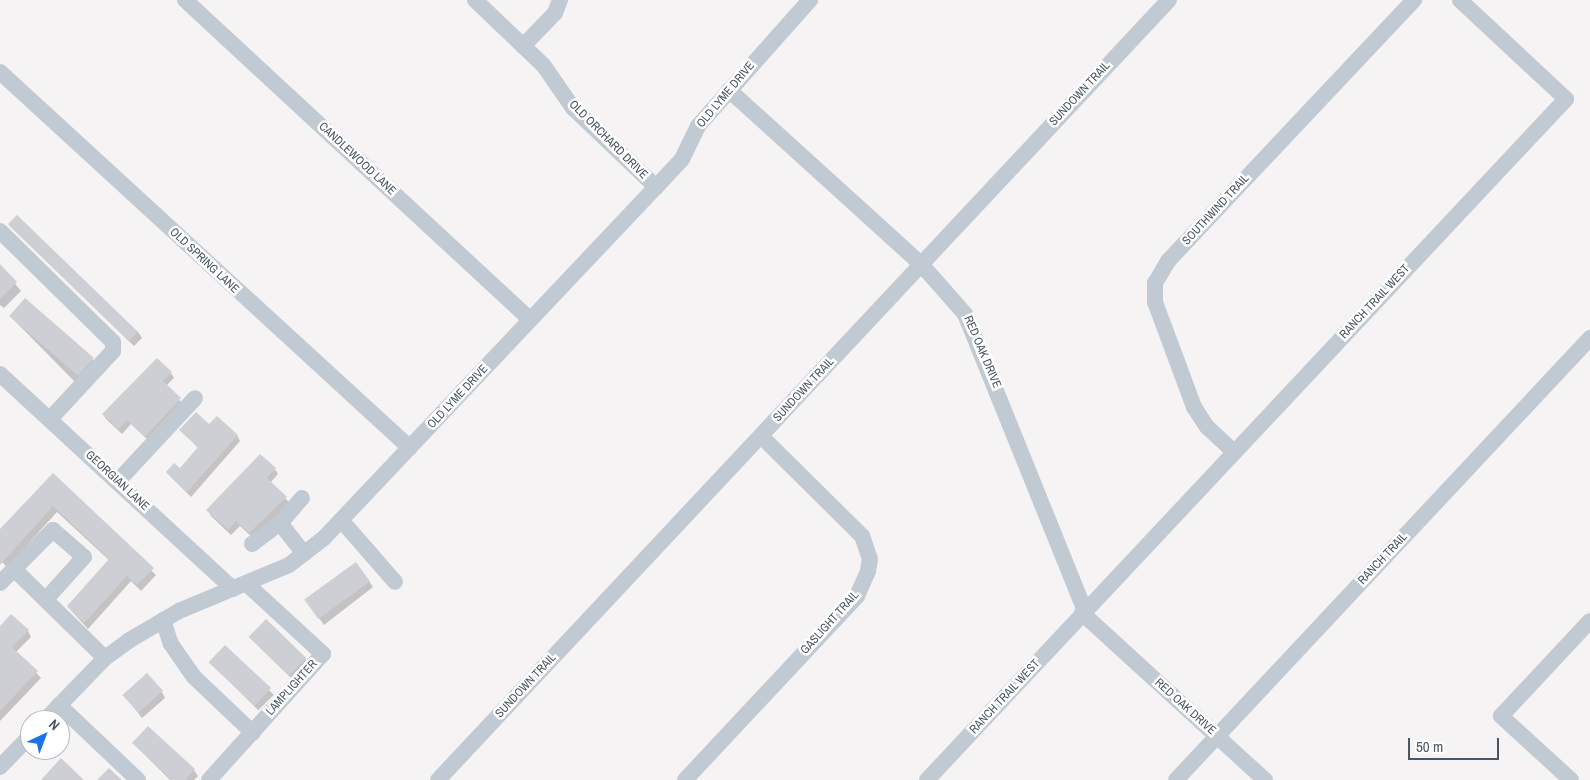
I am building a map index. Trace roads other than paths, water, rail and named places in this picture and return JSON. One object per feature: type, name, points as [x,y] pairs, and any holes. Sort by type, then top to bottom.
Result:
[{"type":"street","name":"CANDLEWOOD LANE","points":[[185,0],[529,319]]},
{"type":"street","name":"OLD ORCHARD DRIVE","points":[[475,0],[544,66],[573,108],[656,187]]},
{"type":"street","points":[[523,46],[555,13],[560,0]]},
{"type":"street","name":"OLD LYME DRIVE","points":[[55,710],[105,658],[163,620],[240,587],[304,554],[341,520],[682,159],[698,126],[810,0]]},
{"type":"street","name":"SUNDOWN TRAIL","points":[[438,780],[1168,0]]},
{"type":"street","name":"SOUTHWIND TRAIL","points":[[1234,452],[1207,427],[1194,407],[1155,302],[1155,283],[1168,262],[1414,0]]},
{"type":"street","name":"RANCH TRAIL WEST","points":[[927,780],[1566,99],[1460,0]]},
{"type":"street","name":"OLD SPRING LANE","points":[[0,72],[410,448]]},
{"type":"street","name":"RED OAK DRIVE","points":[[729,90],[921,264],[954,298],[979,340],[1084,612],[1264,780]]},
{"type":"street","points":[[0,231],[113,342],[113,352],[50,419]]},
{"type":"street","name":"RANCH TRAIL","points":[[1176,780],[1590,338]]},
{"type":"street","name":"GEORGIAN LANE","points":[[0,374],[118,482],[240,587]]},
{"type":"street","points":[[118,482],[195,398]]},
{"type":"street","name":"GASLIGHT TRAIL","points":[[684,780],[857,596],[868,571],[868,553],[862,536],[761,436]]},
{"type":"street","points":[[252,544],[280,523],[302,498]]},
{"type":"street","points":[[341,520],[395,582]]},
{"type":"street","points":[[280,523],[304,554]]},
{"type":"street","points":[[0,583],[53,530],[84,557],[46,598]]},
{"type":"street","points":[[14,569],[46,598],[105,658]]},
{"type":"street","name":"LAMPLIGHTER","points":[[209,780],[324,654],[240,587]]},
{"type":"street","points":[[163,620],[171,644],[194,677],[253,733]]},
{"type":"street","points":[[1571,780],[1501,716],[1590,621]]},
{"type":"street","points":[[60,705],[138,780]]},
{"type":"street","points":[[0,767],[20,746]]}]
